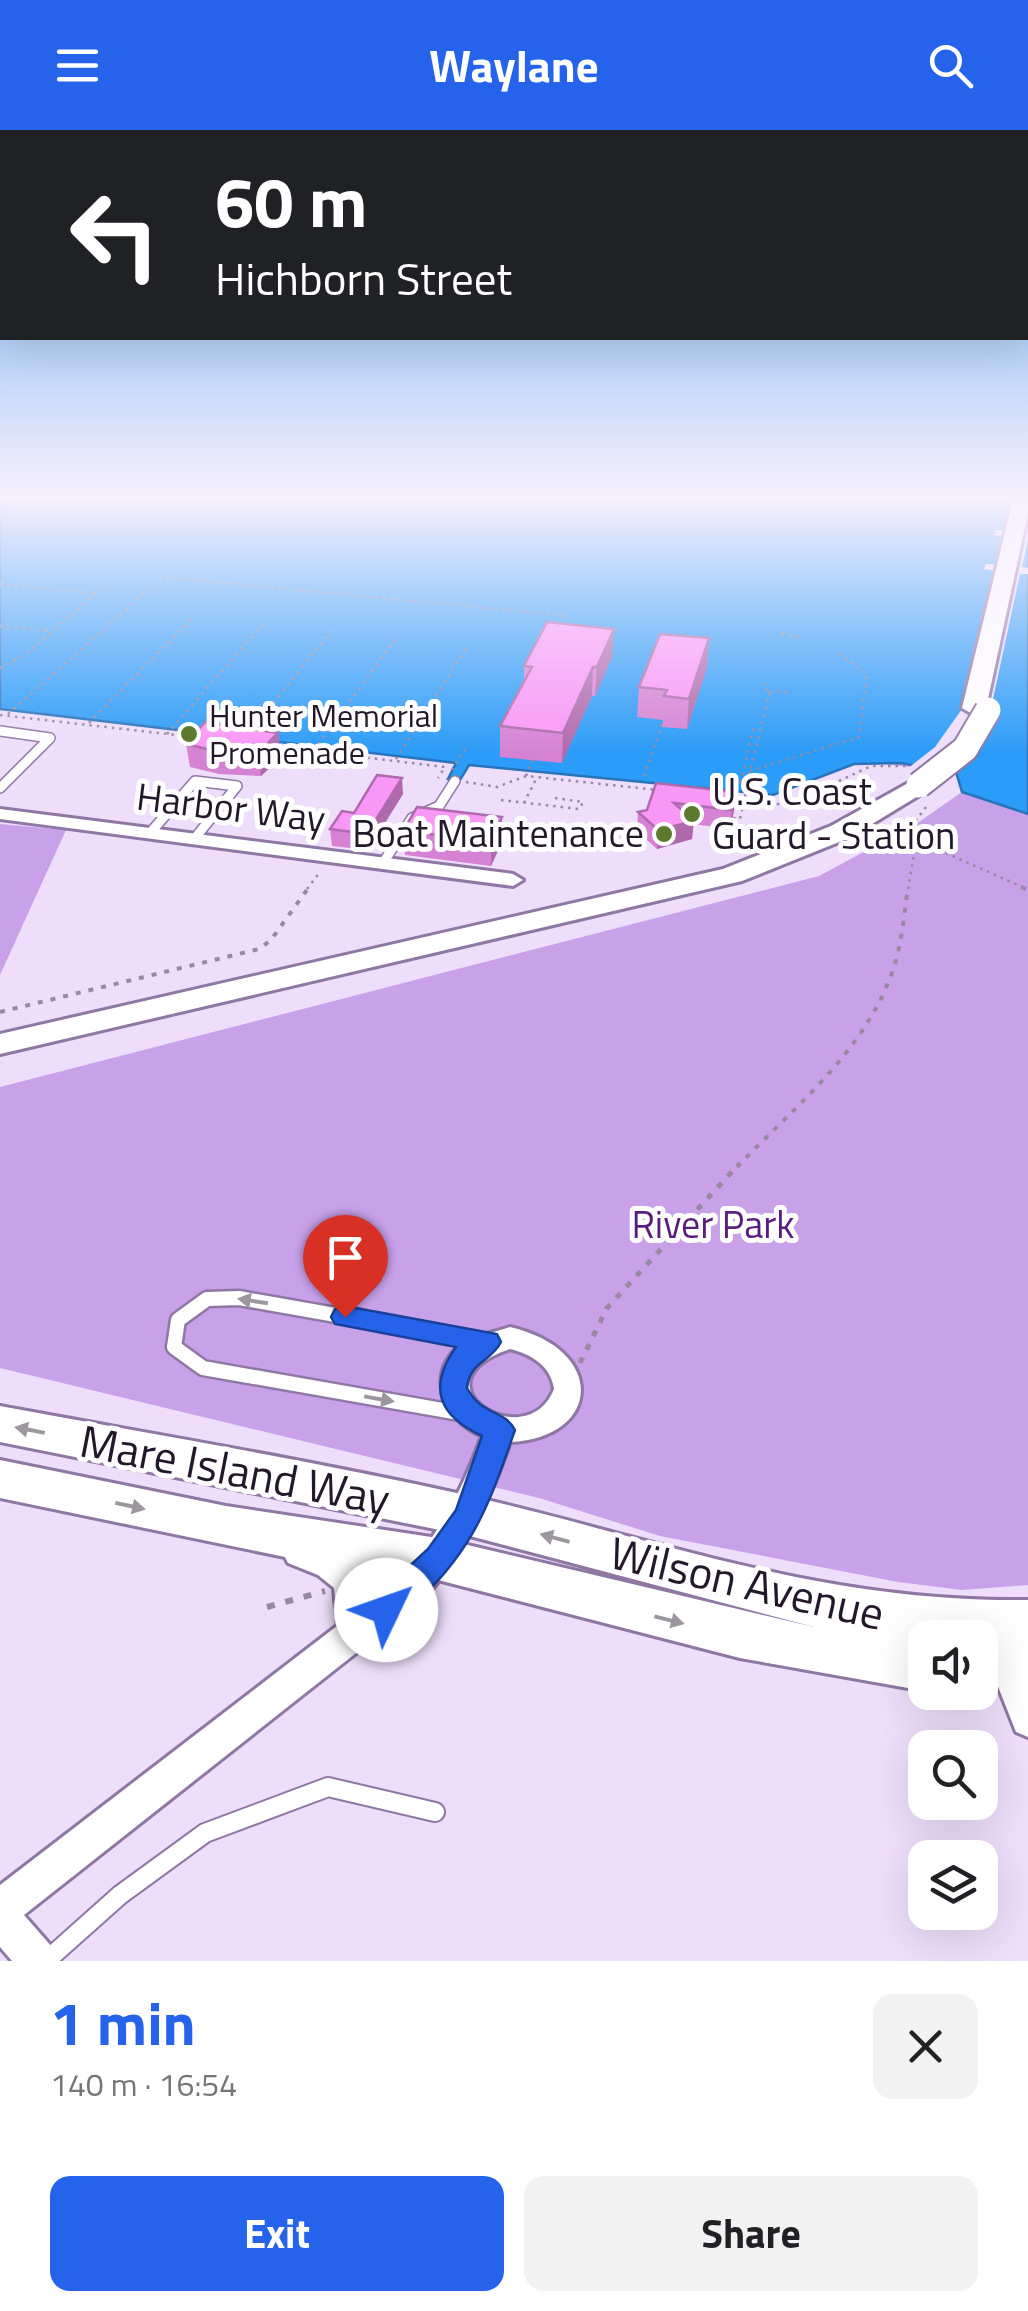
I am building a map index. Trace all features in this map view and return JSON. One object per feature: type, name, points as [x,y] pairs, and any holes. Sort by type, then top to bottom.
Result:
[{"type":"main road","points":[[392,952],[755,856],[828,826],[912,783],[950,745],[974,708],[1003,581]]},
{"type":"main road","points":[[0,1044],[732,875],[814,844],[868,817],[965,749],[988,710],[1016,581]]},
{"type":"main road","name":"Mare Island Way","points":[[0,1424],[261,1472],[470,1516]]},
{"type":"main road","name":"Mare Island Way","points":[[0,1479],[262,1533],[356,1543],[439,1560]]},
{"type":"main road","name":"Wilson Avenue","points":[[470,1516],[767,1596],[867,1614],[1007,1647]]},
{"type":"main road","points":[[262,1533],[343,1561],[356,1582],[362,1629]]},
{"type":"main road","name":"Wilson Avenue","points":[[439,1560],[749,1640],[908,1665]]},
{"type":"street","name":"Harbor Way","points":[[0,814],[513,880]]},
{"type":"street","points":[[528,1341],[550,1352],[562,1366],[567,1385],[553,1414],[523,1429],[500,1430],[465,1414],[452,1388],[454,1372],[467,1354],[487,1342],[528,1341]]},
{"type":"street","points":[[0,1909],[362,1629],[439,1560],[470,1516],[500,1430]]},
{"type":"street","points":[[1007,1647],[1028,1720]]},
{"type":"street","points":[[0,1917],[38,1961]]},
{"type":"lane","points":[[0,731],[50,738],[0,788]]},
{"type":"lane","points":[[150,833],[194,780],[237,786],[195,838]]},
{"type":"lane","points":[[383,863],[412,818],[439,806],[455,781]]},
{"type":"lane","points":[[465,1414],[204,1368],[174,1347],[178,1320],[207,1299],[239,1298],[487,1342]]},
{"type":"lane","points":[[46,1961],[120,1895],[206,1833],[328,1787],[435,1812]]},
{"type":"path","points":[[7,714],[158,581]]},
{"type":"path","points":[[209,581],[569,616]]},
{"type":"path","points":[[0,668],[52,631],[109,582]]},
{"type":"path","points":[[0,584],[95,594]]},
{"type":"path","points":[[89,724],[195,616]]},
{"type":"path","points":[[167,734],[262,624]]},
{"type":"path","points":[[0,626],[52,631]]},
{"type":"path","points":[[246,738],[331,630]]},
{"type":"path","points":[[782,633],[802,638]]},
{"type":"path","points":[[312,751],[396,637]]},
{"type":"path","points":[[395,761],[468,645]]},
{"type":"path","points":[[770,691],[749,773],[859,737],[868,674],[839,654]]},
{"type":"path","points":[[765,683],[764,689],[792,694]]},
{"type":"path","points":[[0,715],[204,738]]},
{"type":"path","points":[[640,788],[664,719]]},
{"type":"path","points":[[733,818],[740,818],[744,801],[748,782],[740,782],[754,725]]},
{"type":"path","points":[[526,776],[541,742]]},
{"type":"path","points":[[455,763],[468,744]]},
{"type":"path","points":[[277,747],[444,767],[438,779],[497,786],[526,776],[674,792]]},
{"type":"path","points":[[727,799],[788,805],[871,766]]},
{"type":"path","points":[[524,803],[537,777]]},
{"type":"path","points":[[546,807],[580,808],[583,802],[555,798]]},
{"type":"path","points":[[501,800],[579,810]]},
{"type":"path","points":[[868,817],[912,838]]},
{"type":"path","points":[[562,1366],[584,1362],[607,1308],[641,1266],[772,1129],[809,1098],[868,1026],[894,968],[914,854],[921,844],[1028,890]]},
{"type":"path","points":[[0,1012],[259,949],[271,940],[331,856]]},
{"type":"path","points":[[267,1607],[356,1582]]},
{"type":"green space","name":"River Park","points":[[1028,729],[1028,1585],[962,1590],[898,1582],[660,1536],[539,1498],[0,1368],[0,1087],[819,876],[916,824],[962,792],[956,772],[865,762]]},
{"type":"green space","points":[[0,824],[66,830],[0,975]]},
{"type":"water","points":[[0,581],[1028,581],[1028,814],[962,792],[956,772],[900,763],[854,764],[773,795],[469,765],[460,780],[448,779],[456,763],[0,709]]},
{"type":"pier","points":[[994,581],[1018,581],[988,722],[949,776],[907,769],[935,747],[962,709]]},
{"type":"building","points":[[547,622],[614,629],[563,733],[500,726],[532,667],[524,666]]},
{"type":"building","points":[[660,634],[709,638],[689,699],[664,696],[667,690],[639,687]]},
{"type":"building","points":[[205,722],[278,733],[259,752],[215,751],[186,744]]},
{"type":"building","points":[[377,775],[402,778],[367,834],[330,829],[342,811],[354,813]]},
{"type":"building","points":[[656,783],[736,792],[732,810],[674,803],[694,821],[658,830],[638,812],[647,810]]},
{"type":"building","points":[[417,807],[502,817],[491,841],[403,831]]},
{"type":"place","name":"Hunter Memorial Promenade","points":[[189,734]]},
{"type":"place","name":"U.S. Coast Guard - Station","points":[[692,814]]},
{"type":"place","name":"Boat Maintenance","points":[[664,834]]},
{"type":"route","points":[[345,1317],[487,1342],[467,1354],[454,1372],[452,1388],[466,1415],[500,1430],[470,1516],[439,1560],[386,1610]]}]
